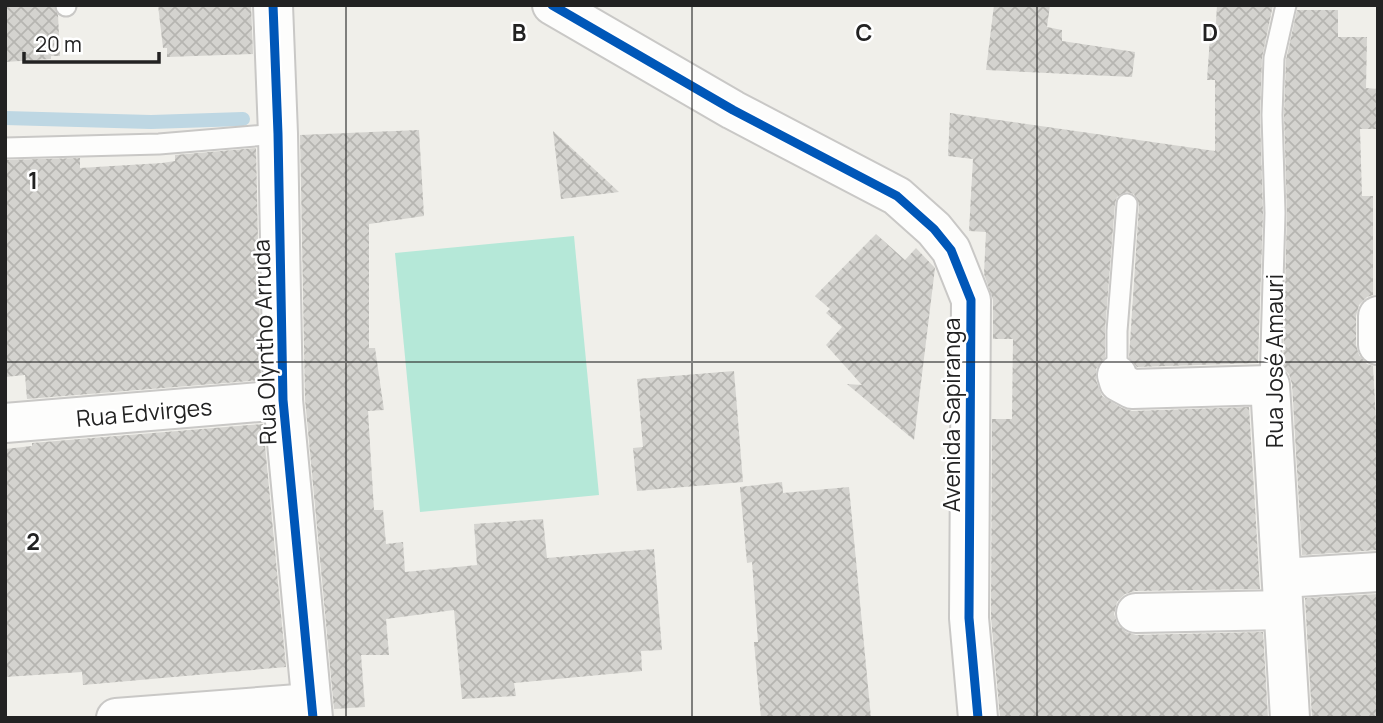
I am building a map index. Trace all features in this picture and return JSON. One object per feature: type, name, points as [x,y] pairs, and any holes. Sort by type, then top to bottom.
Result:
[{"type":"street","name":"Rua Olyntho Arruda","points":[[274,5],[283,400],[312,710]]},
{"type":"street","name":"Avenida Sapiranga","points":[[552,5],[733,110],[897,196],[934,229],[951,250],[971,300],[969,618],[978,718]]},
{"type":"street","points":[[1378,316],[1378,345]]},
{"type":"street","points":[[1117,375],[1123,386],[1132,389],[1270,385]]},
{"type":"street","name":"Rua José Amauri","points":[[1270,385],[1290,718]]},
{"type":"street","name":"Rua Edvirges","points":[[5,423],[283,400]]},
{"type":"street","points":[[1136,612],[1283,594],[1378,572]]},
{"type":"street","points":[[116,718],[312,710]]},
{"type":"lane","name":"Rua José Amauri","points":[[1270,385],[1275,213],[1272,115],[1274,58],[1286,5]]},
{"type":"lane","points":[[5,148],[159,144],[278,134]]},
{"type":"lane","points":[[1117,375],[1117,331],[1127,204]]},
{"type":"green space","points":[[574,236],[599,495],[420,512],[395,253]]},
{"type":"building","points":[[5,5],[54,5],[58,15],[60,56],[5,62]]},
{"type":"building","points":[[158,5],[251,5],[253,54],[167,57],[167,48],[163,48]]},
{"type":"building","points":[[994,5],[1050,5],[1047,27],[1062,30],[1062,41],[1135,52],[1132,77],[986,70]]},
{"type":"building","points":[[1217,5],[1273,5],[1262,58],[1260,115],[1263,213],[1258,363],[1137,367],[1129,358],[1139,205],[1134,194],[1127,192],[1117,197],[1115,203],[1105,358],[1096,369],[1096,380],[1102,396],[1132,411],[1249,407],[1260,589],[1135,591],[1125,594],[1117,602],[1114,614],[1118,625],[1126,632],[1136,635],[1263,632],[1268,718],[1000,718],[991,617],[992,419],[1012,419],[1013,339],[993,339],[993,300],[984,274],[986,232],[969,231],[973,159],[948,156],[950,113],[1215,151],[1215,80],[1207,80],[1211,23],[1216,23]]},
{"type":"building","points":[[1297,10],[1338,10],[1338,37],[1367,37],[1366,88],[1378,89],[1378,129],[1360,129],[1362,196],[1373,196],[1373,295],[1359,305],[1356,316],[1356,345],[1359,355],[1367,364],[1373,366],[1378,461],[1378,550],[1302,555],[1292,384],[1289,374],[1283,368],[1287,213],[1284,115],[1286,60]]},
{"type":"building","points":[[419,130],[424,216],[369,224],[369,348],[375,348],[384,410],[368,411],[374,510],[383,510],[386,544],[403,542],[405,572],[477,565],[474,524],[543,519],[547,558],[654,549],[662,650],[641,651],[642,671],[514,683],[516,696],[462,699],[454,610],[386,619],[389,655],[361,655],[365,707],[334,709],[305,399],[300,135]]},
{"type":"building","points":[[553,131],[619,192],[561,199]]},
{"type":"building","points":[[256,148],[261,380],[27,399],[25,375],[5,377],[5,160],[80,158],[80,168],[162,163],[175,161],[175,155]]},
{"type":"building","points":[[876,234],[905,260],[916,248],[935,268],[914,440],[847,384],[862,385],[826,345],[842,327],[826,313],[830,309],[815,296]]},
{"type":"building","points":[[734,371],[743,482],[637,491],[633,448],[643,447],[637,379]]},
{"type":"building","points":[[263,424],[286,667],[83,685],[82,672],[5,677],[5,449],[32,446],[32,443]]},
{"type":"building","points":[[782,482],[783,493],[849,487],[871,718],[761,718],[754,642],[758,642],[752,562],[747,563],[740,487]]},
{"type":"building","points":[[1378,594],[1378,718],[1312,718],[1305,598]]},
{"type":"waterway","points":[[5,118],[151,122],[243,119]]},
{"type":"cycle path","points":[[273,5],[283,400],[313,718]]},
{"type":"cycle path","points":[[552,5],[733,110],[897,196],[934,229],[951,250],[971,300],[969,618],[978,718]]}]
